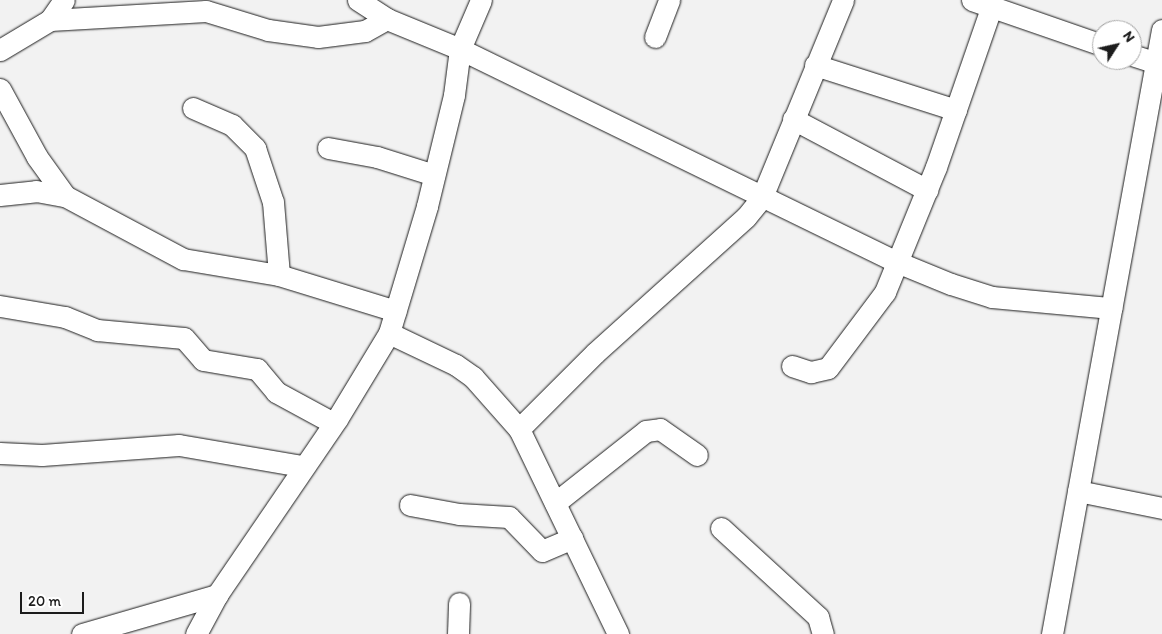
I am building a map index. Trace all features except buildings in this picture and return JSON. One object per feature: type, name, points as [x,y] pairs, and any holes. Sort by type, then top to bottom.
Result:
[{"type":"street","points":[[0,50],[50,20],[64,0]]},
{"type":"street","points":[[358,0],[387,19],[460,48],[897,262],[974,293],[1110,308]]},
{"type":"street","points":[[196,634],[217,595],[302,466],[333,423],[389,333],[434,175],[454,95],[460,48],[481,0]]},
{"type":"street","points":[[655,37],[669,0]]},
{"type":"street","points":[[519,429],[595,352],[746,217],[762,197],[843,0]]},
{"type":"street","points":[[792,366],[811,372],[828,368],[885,292],[927,190],[956,110],[981,4],[1092,42]]},
{"type":"street","points":[[50,20],[206,12],[268,30],[318,36],[365,31],[387,19]]},
{"type":"street","points":[[1052,634],[1110,308],[1155,92],[1153,62],[1162,30]]},
{"type":"street","points":[[1142,58],[1153,62]]},
{"type":"street","points":[[816,65],[956,110]]},
{"type":"street","points":[[0,88],[38,157],[65,196]]},
{"type":"street","points":[[193,108],[232,125],[255,148],[273,202],[280,275]]},
{"type":"street","points":[[793,119],[927,190]]},
{"type":"street","points":[[328,148],[377,157],[434,175]]},
{"type":"street","points":[[0,196],[36,191],[65,196],[183,259],[280,275],[396,311]]},
{"type":"street","points":[[0,306],[65,317],[97,330],[184,338],[203,360],[257,369],[276,392],[333,423]]},
{"type":"street","points":[[389,333],[473,377],[519,429],[618,634]]},
{"type":"street","points":[[555,502],[646,431],[660,429],[697,455]]},
{"type":"street","points":[[0,453],[42,454],[179,445],[302,466]]},
{"type":"street","points":[[1078,491],[1162,508]]},
{"type":"street","points":[[410,505],[460,514],[508,517],[542,551],[572,538]]},
{"type":"street","points":[[721,528],[818,617],[823,634]]},
{"type":"street","points":[[82,634],[217,595]]},
{"type":"street","points":[[458,634],[460,603]]}]
